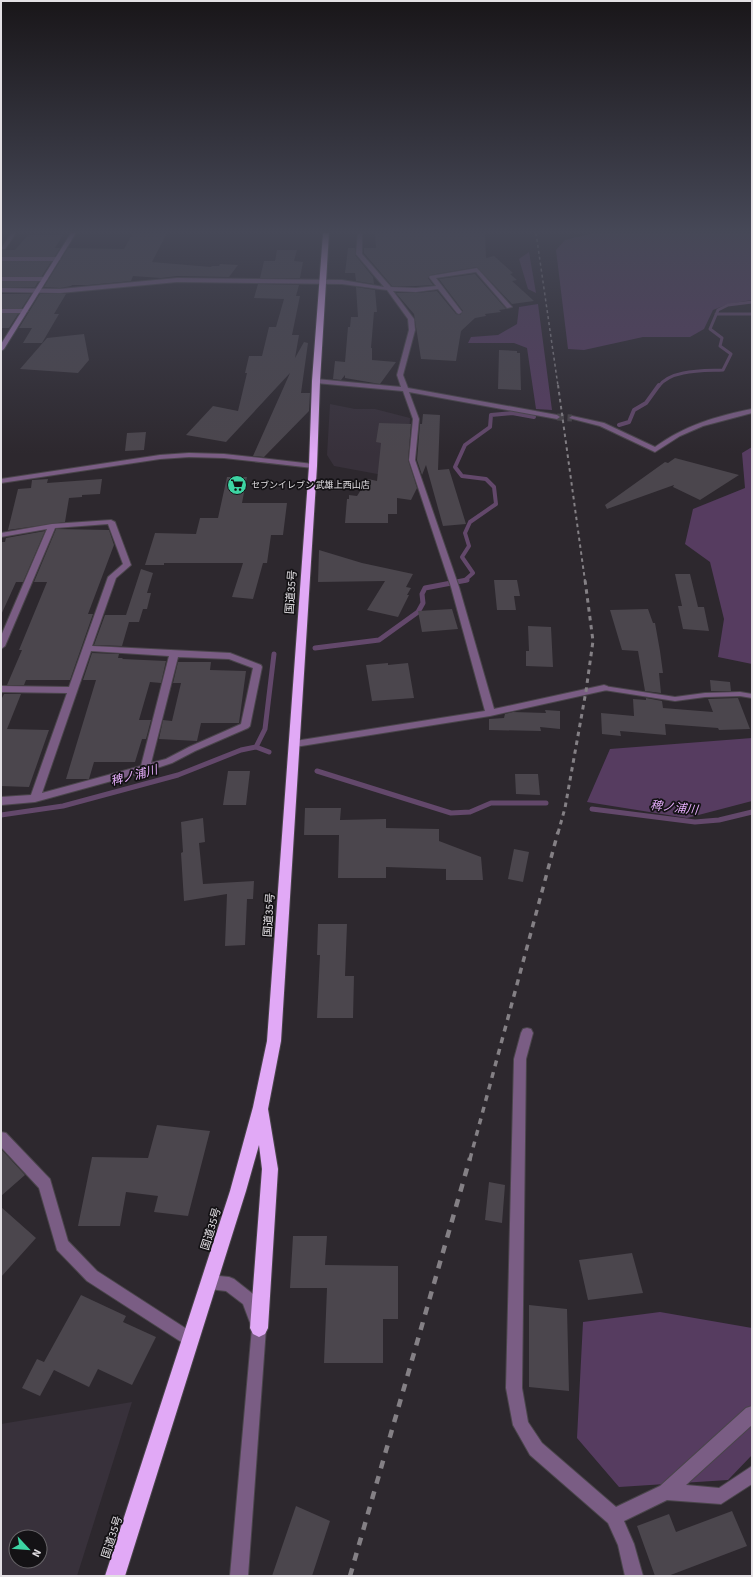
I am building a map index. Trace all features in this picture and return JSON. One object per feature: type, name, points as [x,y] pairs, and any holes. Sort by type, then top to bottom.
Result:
[{"type":"highway","name":"国道35号","points":[[115,1576],[209,1282],[261,1107],[274,1041],[313,466],[316,381],[321,307]]},
{"type":"highway","points":[[259,1328],[270,1169],[261,1107]]},
{"type":"street","points":[[1,349],[28,307]]},
{"type":"street","points":[[402,307],[411,319],[412,330],[400,375],[416,419],[412,460],[455,587],[490,713]]},
{"type":"street","points":[[455,307],[459,312]]},
{"type":"street","points":[[1,311],[25,311]]},
{"type":"street","points":[[316,381],[404,389],[557,417]]},
{"type":"street","points":[[572,418],[602,424],[655,450],[667,440],[690,427],[708,420],[752,411]]},
{"type":"street","points":[[1,481],[160,457],[189,455],[224,456],[313,466]]},
{"type":"street","points":[[1,535],[52,526],[111,522],[127,565],[112,577],[35,798]]},
{"type":"street","points":[[1,646],[52,526]]},
{"type":"street","points":[[1,801],[35,798],[87,785],[169,761],[192,748],[245,726],[258,667],[230,656],[87,648]]},
{"type":"street","points":[[145,768],[174,654]]},
{"type":"street","points":[[295,744],[490,713],[604,688]]},
{"type":"street","points":[[1,689],[72,690]]},
{"type":"street","points":[[527,1033],[520,1059],[514,1388],[521,1425],[536,1449],[614,1517],[626,1544],[634,1576]]},
{"type":"street","points":[[1,1138],[46,1184],[62,1244],[92,1276],[191,1340]]},
{"type":"street","points":[[209,1282],[229,1284],[248,1299],[259,1328],[239,1576]]},
{"type":"street","points":[[614,1517],[666,1492],[752,1414]]},
{"type":"street","points":[[666,1492],[720,1496],[752,1474]]},
{"type":"lane","points":[[604,688],[675,699],[704,695],[740,694],[752,696]]},
{"type":"shaded area","points":[[519,307],[538,307],[552,410],[536,409],[527,348],[514,343],[468,343],[471,337],[498,335],[517,324]]},
{"type":"shaded area","points":[[563,307],[722,307],[713,310],[704,329],[690,337],[643,337],[584,350],[568,349]]},
{"type":"shaded area","points":[[330,404],[355,409],[375,409],[410,418],[408,460],[415,481],[334,466],[327,455]]},
{"type":"shaded area","points":[[752,447],[752,664],[718,657],[724,619],[710,562],[685,544],[693,509],[745,488],[742,453]]},
{"type":"shaded area","points":[[752,738],[752,801],[687,818],[587,802],[610,749]]},
{"type":"shaded area","points":[[660,1312],[752,1328],[752,1455],[728,1480],[619,1487],[577,1438],[583,1322]]},
{"type":"shaded area","points":[[132,1402],[77,1576],[1,1576],[1,1424]]},
{"type":"building","points":[[1,307],[23,307],[22,308],[1,308]]},
{"type":"building","points":[[32,307],[58,307],[54,314],[59,314],[42,343],[23,343],[32,328],[19,328]]},
{"type":"building","points":[[282,307],[298,307],[292,335],[299,335],[295,358],[304,342],[308,343],[301,393],[310,393],[309,411],[264,457],[253,456],[290,373],[226,442],[186,435],[213,406],[238,411],[247,373],[245,373],[249,356],[262,356],[269,327],[276,327]]},
{"type":"building","points":[[357,307],[377,307],[377,312],[374,312],[371,348],[372,360],[396,362],[380,384],[345,378],[345,375],[341,380],[333,379],[335,361],[345,362],[348,327],[350,327],[351,317],[358,317]]},
{"type":"building","points":[[408,307],[450,307],[456,314],[460,315],[463,311],[460,307],[504,307],[506,309],[499,310],[501,312],[485,314],[486,316],[475,318],[461,331],[456,361],[421,359],[414,314]]},
{"type":"building","points":[[1,314],[18,314],[9,328],[1,328]]},
{"type":"building","points":[[84,334],[89,360],[78,373],[20,369],[47,338]]},
{"type":"building","points":[[499,350],[517,351],[517,353],[520,353],[521,390],[498,389]]},
{"type":"building","points":[[423,414],[440,415],[438,470],[449,469],[466,524],[443,526],[426,465],[422,475],[417,460],[420,424],[422,424]]},
{"type":"building","points":[[379,423],[411,424],[408,460],[417,488],[411,500],[397,498],[397,514],[388,514],[388,523],[345,523],[347,499],[349,499],[349,495],[357,496],[368,479],[377,481],[381,443],[376,442]]},
{"type":"building","points":[[146,432],[144,450],[125,451],[127,433]]},
{"type":"building","points":[[675,458],[739,475],[700,500],[673,487],[674,485],[607,509],[605,505],[665,462],[668,463]]},
{"type":"building","points":[[227,477],[247,477],[242,503],[287,503],[283,535],[271,535],[267,563],[263,563],[253,599],[232,597],[243,563],[164,563],[164,565],[145,565],[155,533],[196,534],[200,518],[218,518]]},
{"type":"building","points":[[48,479],[47,483],[102,479],[100,494],[82,495],[82,497],[69,498],[65,522],[8,530],[18,489],[31,488],[32,480]]},
{"type":"building","points":[[56,529],[109,530],[114,545],[88,614],[93,614],[70,680],[26,680],[24,685],[7,685],[22,650],[19,650],[47,582],[34,582]]},
{"type":"building","points":[[45,531],[23,582],[16,582],[1,615],[1,542],[5,542],[6,538]]},
{"type":"building","points":[[319,550],[362,563],[413,574],[406,587],[411,588],[407,595],[409,595],[398,617],[367,610],[385,581],[318,582]]},
{"type":"building","points":[[141,569],[153,573],[147,593],[151,593],[147,609],[143,609],[139,622],[129,622],[122,646],[94,645],[105,615],[126,615]]},
{"type":"building","points":[[675,574],[690,574],[698,607],[704,607],[709,631],[683,629],[678,606],[682,606]]},
{"type":"building","points":[[494,580],[517,580],[520,596],[514,596],[516,610],[497,610]]},
{"type":"building","points":[[452,609],[458,629],[422,632],[418,611]]},
{"type":"building","points":[[648,609],[653,623],[655,623],[660,651],[663,673],[659,673],[661,693],[645,691],[638,651],[622,650],[610,610]]},
{"type":"building","points":[[528,626],[551,627],[553,667],[526,666],[526,651],[529,651]]},
{"type":"building","points":[[92,653],[119,654],[118,658],[123,658],[122,659],[166,661],[161,683],[150,682],[139,720],[151,720],[146,739],[142,739],[135,762],[94,762],[89,779],[66,779],[96,680],[83,680]]},
{"type":"building","points":[[178,662],[211,662],[210,670],[246,671],[239,723],[201,723],[197,741],[159,739],[163,720],[172,721],[181,683],[173,683]]},
{"type":"building","points":[[388,663],[388,665],[408,663],[414,698],[372,701],[366,665]]},
{"type":"building","points":[[710,680],[730,682],[731,691],[711,691]]},
{"type":"building","points":[[4,694],[21,694],[7,729],[49,730],[29,787],[1,786],[1,700]]},
{"type":"building","points":[[646,698],[662,701],[663,708],[713,712],[708,699],[738,698],[750,729],[719,730],[718,728],[665,724],[666,735],[620,731],[621,736],[602,734],[601,713],[634,716],[633,699],[646,700]]},
{"type":"building","points":[[545,710],[560,711],[560,729],[540,727],[541,731],[489,730],[489,719],[504,718],[505,714],[513,712],[546,713]]},
{"type":"building","points":[[228,771],[250,771],[246,805],[223,805]]},
{"type":"building","points":[[515,774],[538,774],[540,795],[516,794]]},
{"type":"building","points":[[305,808],[341,808],[340,820],[386,819],[386,828],[439,829],[439,841],[481,857],[483,880],[446,880],[446,869],[386,867],[386,878],[338,878],[339,835],[304,835]]},
{"type":"building","points":[[203,818],[205,842],[199,843],[203,884],[254,881],[253,899],[247,899],[245,945],[225,946],[227,894],[184,901],[181,822]]},
{"type":"building","points":[[514,849],[529,852],[523,882],[508,879]]},
{"type":"building","points":[[318,924],[347,924],[345,976],[354,976],[353,1018],[317,1018],[320,955],[317,955]]},
{"type":"building","points":[[157,1125],[210,1131],[188,1216],[154,1212],[158,1196],[126,1192],[120,1226],[78,1226],[92,1157],[148,1158]]},
{"type":"building","points":[[1,1149],[25,1175],[1,1196]]},
{"type":"building","points":[[489,1182],[505,1185],[502,1223],[485,1220]]},
{"type":"building","points":[[1,1207],[36,1238],[1,1277]]},
{"type":"building","points":[[293,1236],[327,1236],[325,1265],[398,1266],[398,1319],[383,1319],[383,1363],[324,1363],[327,1288],[290,1288]]},
{"type":"building","points":[[632,1253],[643,1293],[588,1300],[579,1260]]},
{"type":"building","points":[[81,1295],[126,1316],[123,1322],[156,1337],[132,1385],[98,1369],[89,1387],[54,1370],[40,1396],[22,1388],[37,1359],[44,1362]]},
{"type":"building","points":[[529,1305],[567,1309],[569,1391],[529,1387]]},
{"type":"building","points":[[296,1506],[330,1521],[312,1576],[272,1576]]},
{"type":"building","points":[[732,1511],[747,1546],[668,1576],[655,1576],[637,1526],[669,1514],[676,1532]]},
{"type":"waterway","points":[[716,314],[718,310],[725,307]]},
{"type":"waterway","points":[[659,386],[664,380],[672,376],[689,372],[723,370],[731,354],[720,346],[722,338],[710,329],[716,314]]},
{"type":"waterway","points":[[716,314],[752,314]]},
{"type":"waterway","points":[[619,425],[629,422],[634,410],[646,403],[659,385]]},
{"type":"waterway","points":[[465,580],[473,573],[462,557],[469,546],[465,533],[470,522],[496,504],[494,487],[486,479],[462,476],[455,467],[465,445],[490,427],[491,415],[512,413],[534,417]]},
{"type":"waterway","points":[[315,648],[379,640],[418,612],[423,603],[422,594],[425,588],[465,580]]},
{"type":"waterway","points":[[256,747],[265,729],[274,654]]},
{"type":"waterway","name":"稗ノ浦川","points":[[1,815],[63,806],[178,775],[241,750],[256,747]]},
{"type":"waterway","name":"稗ノ浦川","points":[[256,747],[269,752]]},
{"type":"waterway","name":"稗ノ浦川","points":[[317,771],[451,813],[470,812],[491,803],[546,803]]},
{"type":"waterway","name":"稗ノ浦川","points":[[592,809],[695,822],[719,820],[752,812]]},
{"type":"tunnel","points":[[557,417],[572,418]]},
{"type":"railway","points":[[547,307],[558,386]]},
{"type":"railway","points":[[558,385],[585,581]]},
{"type":"railway","points":[[558,833],[565,808],[586,691],[593,641],[585,580]]},
{"type":"railway","points":[[470,1159],[558,832]]},
{"type":"railway","points":[[350,1576],[470,1158]]},
{"type":"place","name":"セブンイレブン 武雄上西山店","points":[[237,485]]}]
